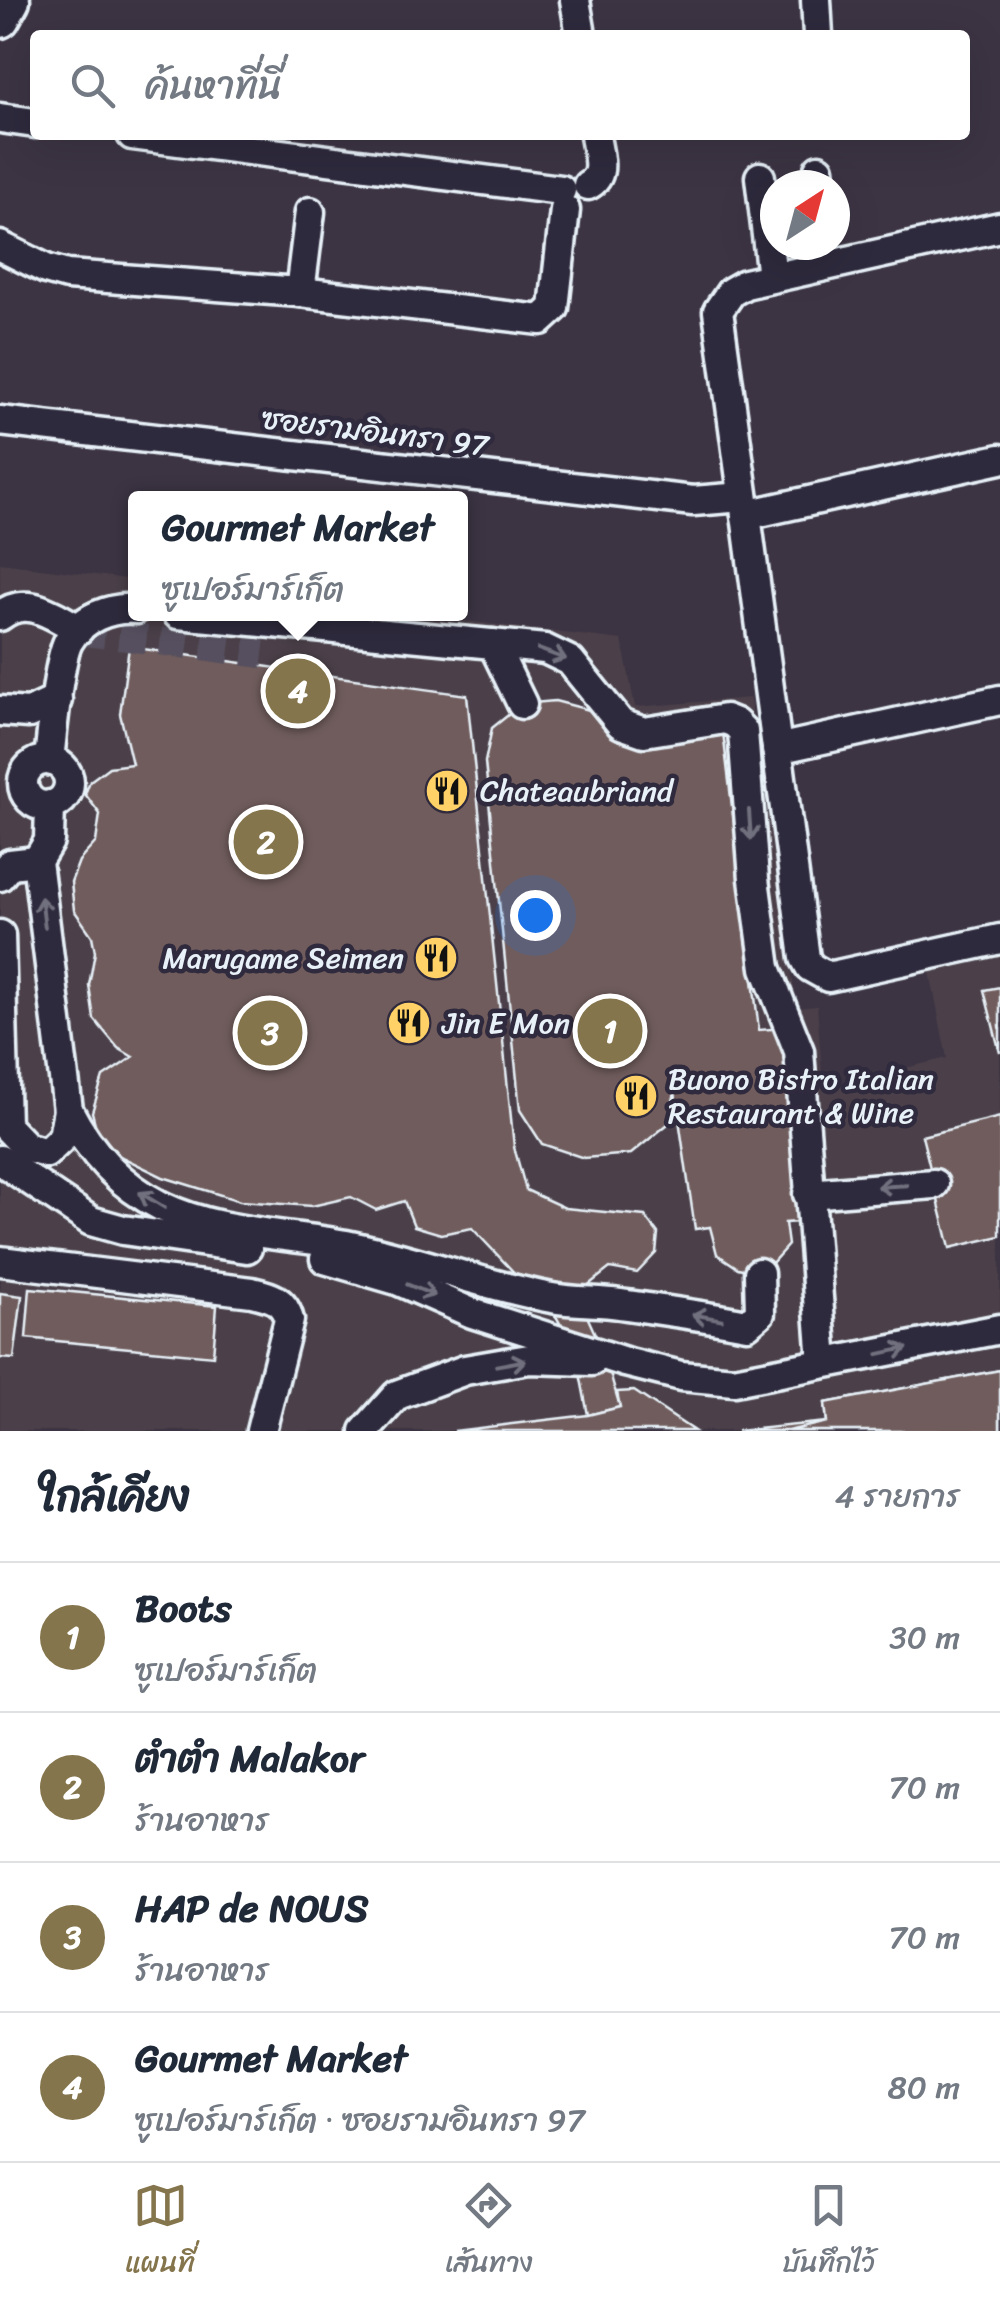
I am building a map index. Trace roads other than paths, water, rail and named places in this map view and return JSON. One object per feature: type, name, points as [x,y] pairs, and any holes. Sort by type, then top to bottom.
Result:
[{"type":"main road","points":[[0,18],[10,0]]},
{"type":"street","points":[[575,0],[581,30]]},
{"type":"street","points":[[816,0],[818,30]]},
{"type":"street","points":[[0,118],[30,121]]},
{"type":"street","points":[[169,140],[571,195],[597,180],[600,173],[596,140]]},
{"type":"street","points":[[0,246],[67,275],[300,292],[542,320],[554,308],[571,195]]},
{"type":"street","points":[[300,292],[310,212]]},
{"type":"street","points":[[850,252],[1000,227]]},
{"type":"street","points":[[770,260],[772,277]]},
{"type":"street","points":[[816,260],[745,284],[731,292],[718,311],[805,958],[810,967],[828,977],[1000,939]]},
{"type":"street","name":"ซอยรามอินทรา 97","points":[[0,421],[745,506],[1000,459]]},
{"type":"street","points":[[0,616],[14,606],[28,605],[79,629]]},
{"type":"street","points":[[0,936],[6,1125],[26,1147],[46,1153],[63,1136],[68,1110],[37,861],[48,841],[30,782],[58,700],[66,646],[79,629],[106,612],[128,611]]},
{"type":"street","points":[[252,621],[559,653],[574,665],[621,724],[638,732],[725,718],[740,726],[748,880],[766,968],[799,1051],[823,1362]]},
{"type":"street","points":[[493,644],[522,704]]},
{"type":"street","points":[[0,711],[22,714],[58,700]]},
{"type":"street","points":[[777,748],[1000,700]]},
{"type":"street","points":[[0,801],[30,782]]},
{"type":"street","points":[[0,876],[7,865],[37,861]]},
{"type":"street","points":[[68,1110],[94,1153],[118,1177],[157,1204],[222,1226],[346,1245],[557,1299],[747,1324],[760,1313],[759,1273]]},
{"type":"street","points":[[0,1160],[90,1220],[123,1230],[342,1263],[410,1285],[472,1313],[681,1376],[734,1381],[1000,1329]]},
{"type":"street","points":[[808,1194],[934,1184]]},
{"type":"street","points":[[0,1261],[273,1297],[286,1309],[289,1320],[261,1431]]},
{"type":"street","points":[[365,1431],[397,1395],[466,1370],[529,1360],[625,1362]]},
{"type":"tunnel","points":[[77,631],[263,654]]},
{"type":"place","name":"Gourmet Market","points":[[298,691]]},
{"type":"place","name":"Chateaubriand","points":[[447,791]]},
{"type":"place","name":"ตำตำ Malakor","points":[[266,842]]},
{"type":"place","name":"Marugame Seimen","points":[[436,958]]},
{"type":"place","name":"Jin E Mon","points":[[409,1023]]},
{"type":"place","name":"Boots","points":[[610,1031]]},
{"type":"place","name":"HAP de NOUS","points":[[270,1033]]},
{"type":"place","name":"Buono Bistro Italian Restaurant & Wine","points":[[636,1096]]}]
